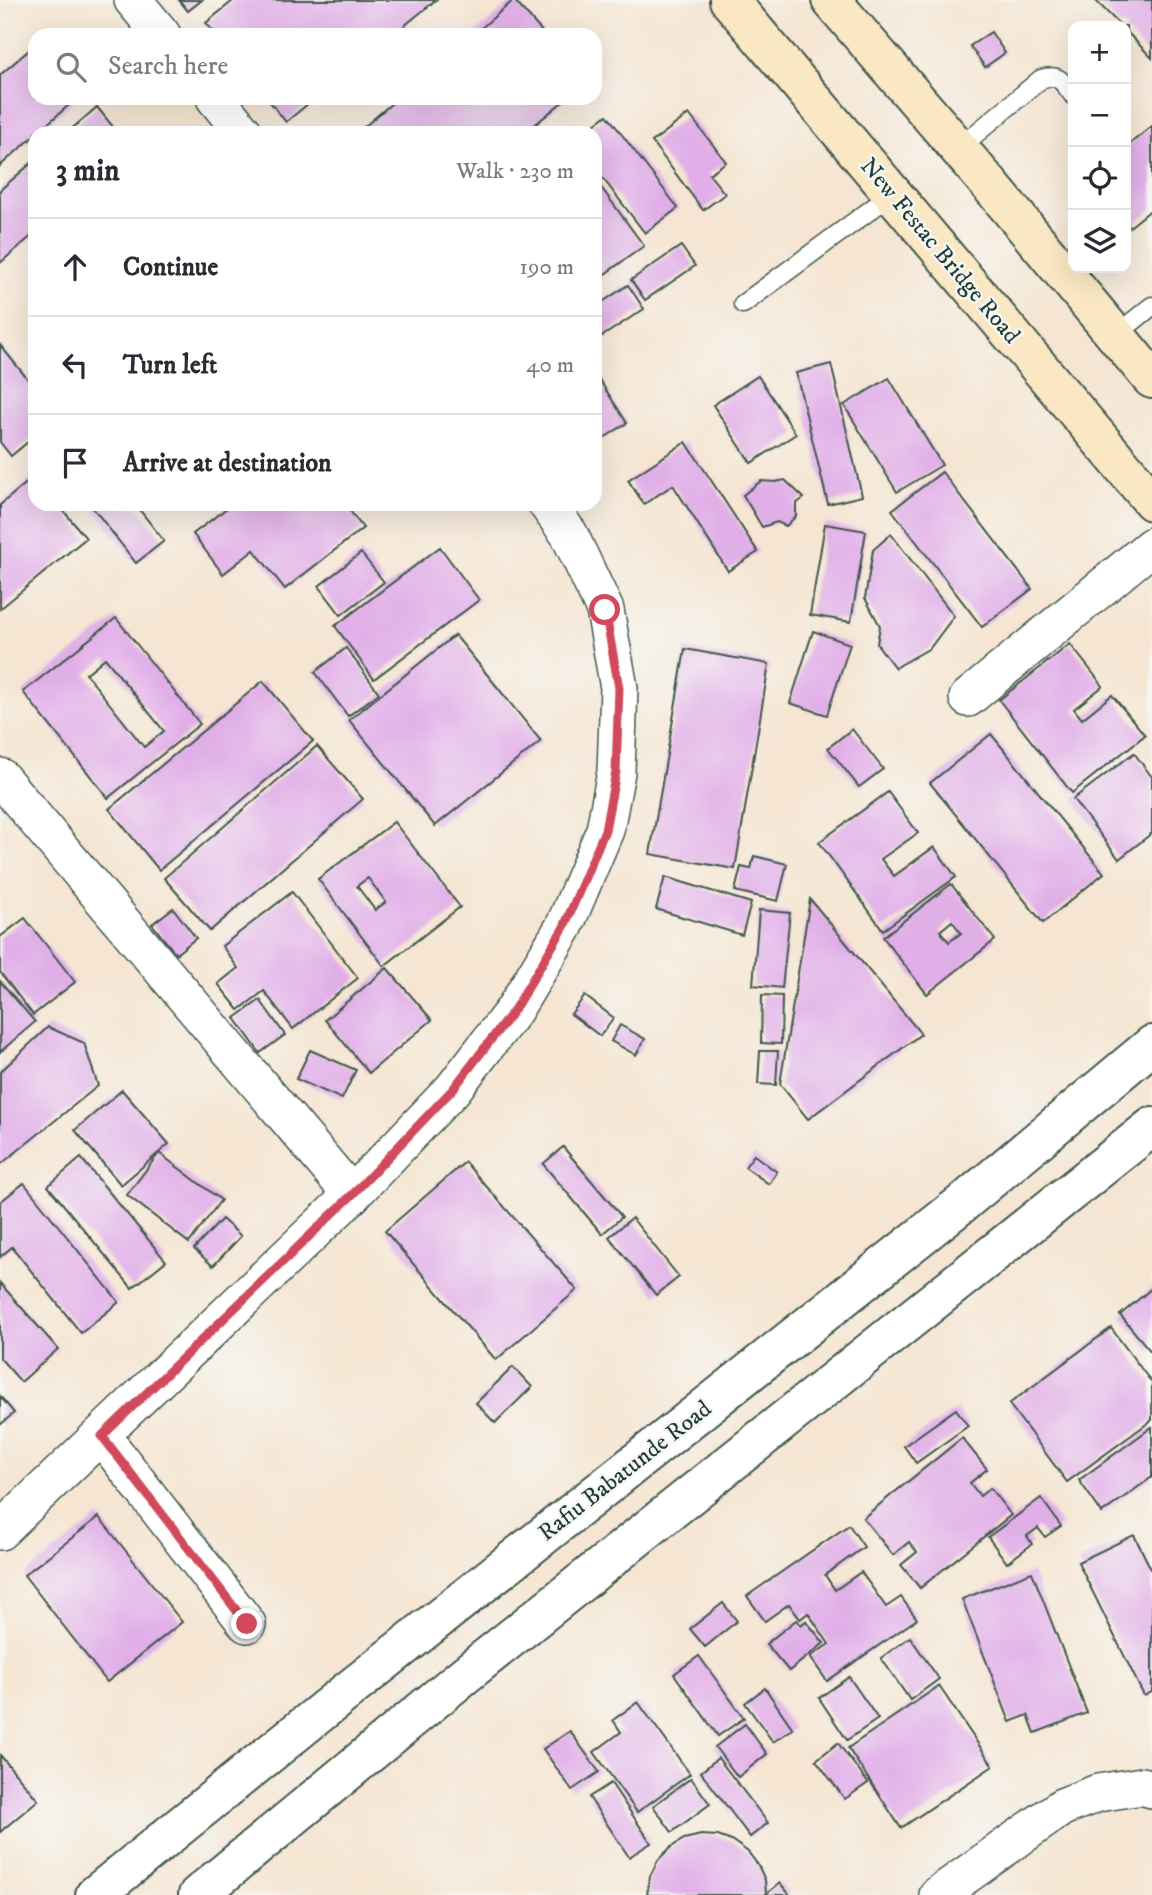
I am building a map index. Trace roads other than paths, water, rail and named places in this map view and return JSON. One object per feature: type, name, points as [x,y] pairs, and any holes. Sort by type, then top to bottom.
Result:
[{"type":"main road","name":"New Festac Bridge Road","points":[[729,0],[1152,501]]},
{"type":"main road","points":[[831,0],[1152,379]]},
{"type":"street","points":[[133,0],[156,28]]},
{"type":"street","points":[[221,105],[238,126]]},
{"type":"street","points":[[0,1531],[352,1195],[453,1089],[514,1010],[564,927],[605,830],[616,772],[619,688],[605,610],[569,534],[552,511]]},
{"type":"street","points":[[968,698],[1152,546]]},
{"type":"street","points":[[0,777],[352,1195]]},
{"type":"street","name":"Rafiu Babatunde Road","points":[[95,1895],[336,1700],[964,1202],[1152,1045]]},
{"type":"street","points":[[198,1895],[466,1674],[1152,1128]]},
{"type":"street","points":[[102,1436],[247,1624]]},
{"type":"street","points":[[939,1895],[1062,1807],[1098,1793],[1142,1786],[1152,1788]]},
{"type":"lane","points":[[959,149],[1041,79],[1052,76],[1059,78],[1068,88]]},
{"type":"lane","points":[[743,304],[892,194]]},
{"type":"lane","points":[[1116,335],[1152,306]]}]
